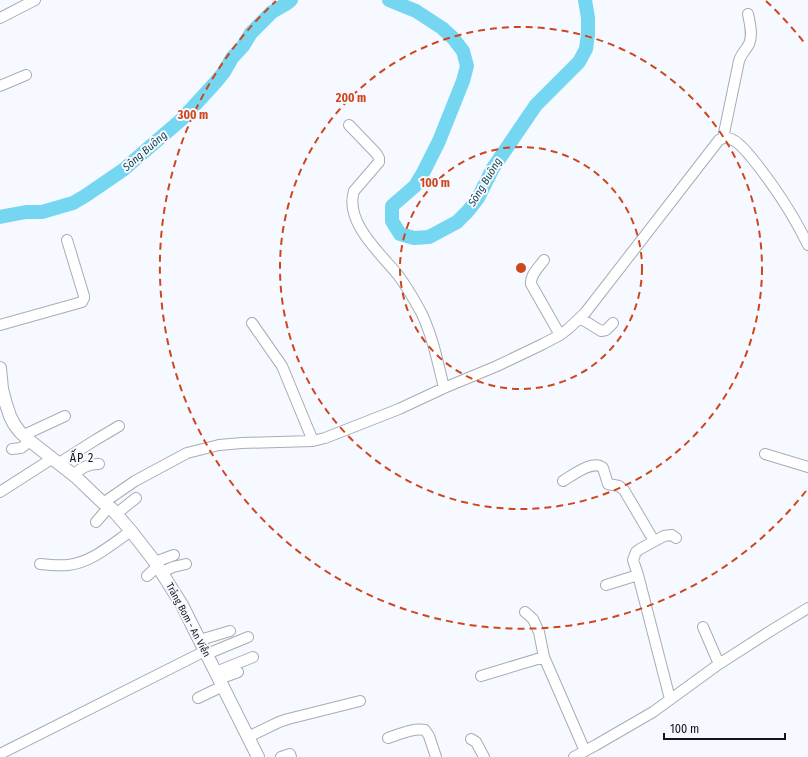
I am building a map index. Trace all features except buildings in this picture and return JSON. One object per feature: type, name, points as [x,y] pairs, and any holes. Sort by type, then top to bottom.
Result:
[{"type":"main road","name":"Trảng Bom - An Viễn","points":[[0,368],[2,390],[14,424],[27,438],[73,475],[109,508],[131,531],[158,567],[182,605],[258,757]]},
{"type":"street","points":[[0,18],[35,0]]},
{"type":"street","points":[[723,138],[740,57],[751,38],[748,14]]},
{"type":"street","points":[[0,86],[26,75]]},
{"type":"street","points":[[349,125],[379,158],[379,162],[354,192],[352,197],[353,208],[358,225],[369,242],[399,277],[421,313],[431,335],[444,388]]},
{"type":"street","points":[[96,522],[135,481],[187,453],[219,445],[313,441],[325,438],[399,409],[497,366],[560,334],[585,313],[719,140],[723,138],[730,138],[739,144],[761,168],[792,214],[808,245]]},
{"type":"street","points":[[0,326],[82,302],[84,300],[67,240]]},
{"type":"street","points":[[544,260],[530,280],[530,284],[560,334]]},
{"type":"street","points":[[580,318],[601,331],[606,330],[613,323]]},
{"type":"street","points":[[252,323],[282,366],[313,441]]},
{"type":"street","points":[[12,449],[21,448],[27,438],[66,416]]},
{"type":"street","points":[[2,487],[56,461],[119,426]]},
{"type":"street","points":[[765,454],[808,467]]},
{"type":"street","points":[[73,475],[88,465],[99,464]]},
{"type":"street","points":[[563,481],[593,465],[602,466],[608,484],[619,486],[624,490],[654,541]]},
{"type":"street","points":[[109,508],[136,498]]},
{"type":"street","points":[[40,564],[77,564],[98,555],[131,531]]},
{"type":"street","points":[[670,699],[633,560],[636,552],[640,548],[664,536],[672,535],[676,538]]},
{"type":"street","points":[[147,576],[174,555]]},
{"type":"street","points":[[158,567],[173,567],[186,564]]},
{"type":"street","points":[[606,585],[638,575]]},
{"type":"street","points":[[574,757],[653,712],[719,664],[808,608]]},
{"type":"street","points":[[525,612],[533,618],[539,632],[544,657],[585,751]]},
{"type":"street","points":[[703,627],[719,664]]},
{"type":"street","points":[[0,754],[204,648],[230,631]]},
{"type":"street","points":[[204,648],[248,637]]},
{"type":"street","points":[[198,698],[219,679],[253,657]]},
{"type":"street","points":[[481,676],[544,657]]},
{"type":"street","points":[[219,679],[238,672]]},
{"type":"street","points":[[248,737],[288,719],[360,701]]},
{"type":"street","points":[[388,738],[410,731],[426,730],[436,757]]},
{"type":"street","points":[[471,739],[476,742],[484,757]]},
{"type":"waterway","name":"Sông Buông","points":[[0,217],[26,212],[42,212],[73,203],[123,170],[182,119],[224,72],[232,58],[243,46],[251,33],[272,12],[291,0]]},
{"type":"waterway","name":"Sông Buông","points":[[389,0],[416,11],[442,28],[453,38],[463,51],[467,66],[463,81],[439,141],[424,171],[415,186],[392,206],[392,221],[400,234],[414,238],[429,237],[457,222],[468,211],[478,198],[493,168],[536,105],[579,62],[586,49],[588,34],[588,18],[585,0]]},
{"type":"district","name":"ẤP 2","points":[[82,458]]}]
